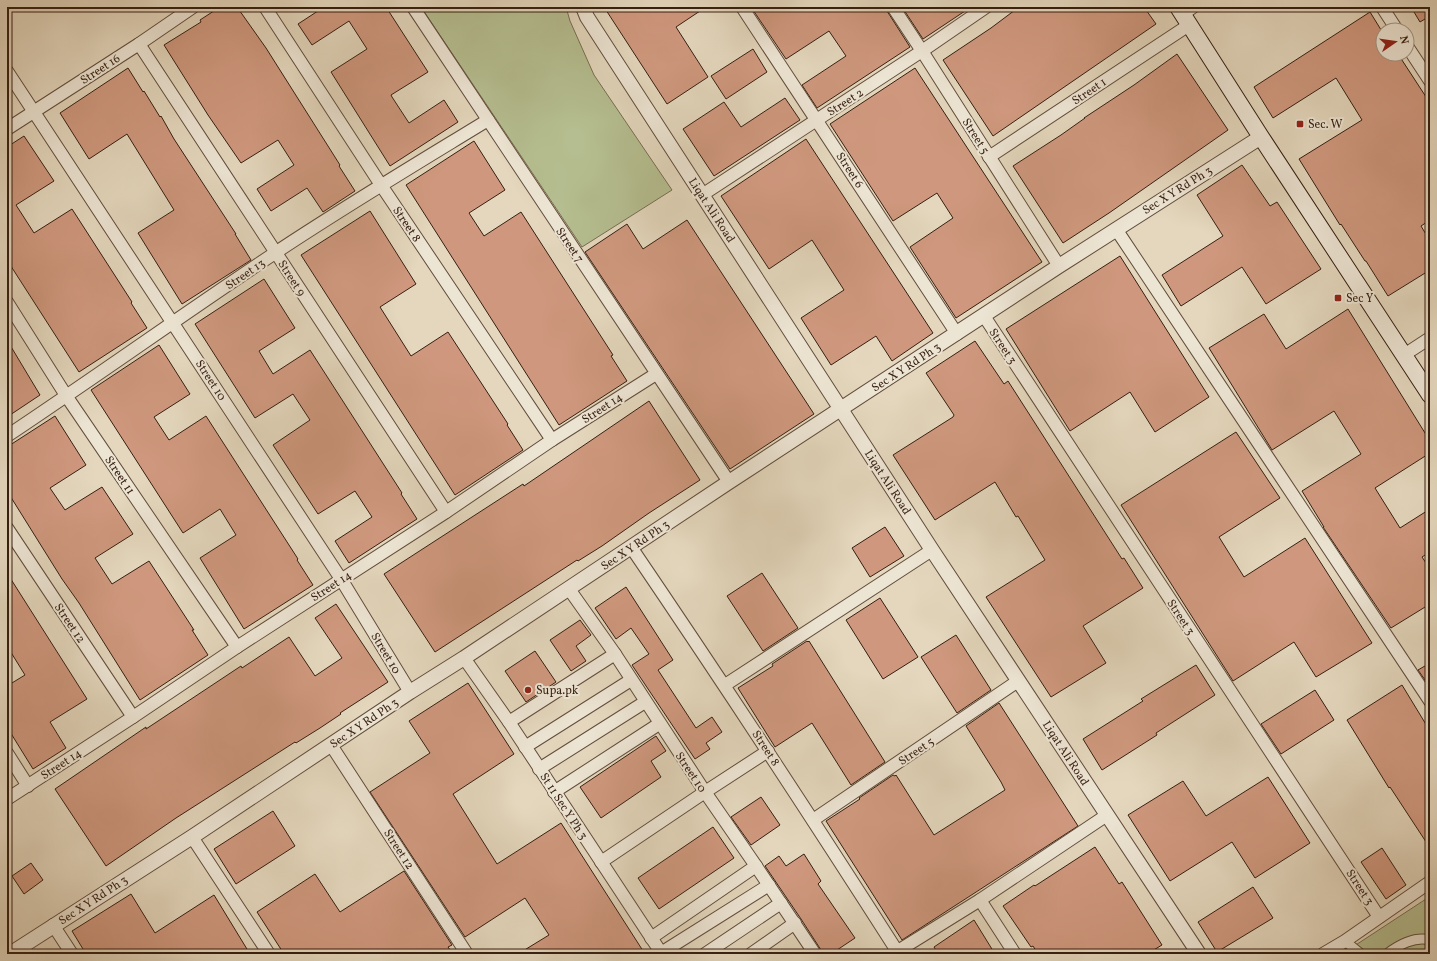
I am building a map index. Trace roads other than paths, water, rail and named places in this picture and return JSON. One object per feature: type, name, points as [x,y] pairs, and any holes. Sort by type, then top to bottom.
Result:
[{"type":"main road","points":[[1186,13],[1261,138],[1430,395]]},
{"type":"street","name":"Street 16","points":[[7,129],[139,44],[193,7]]},
{"type":"street","name":"Street 8","points":[[265,7],[381,185],[552,440]]},
{"type":"street","name":"Street 7","points":[[413,7],[729,482]]},
{"type":"street","name":"Liqat Ali Road","points":[[583,7],[587,17],[932,550],[1199,954]]},
{"type":"street","name":"Street 6","points":[[742,7],[956,334]]},
{"type":"street","name":"Street 5","points":[[893,7],[1059,266]]},
{"type":"street","name":"Street 2","points":[[702,195],[922,51],[986,7]]},
{"type":"street","points":[[1382,7],[1392,22]]},
{"type":"street","name":"Street 1","points":[[989,157],[1186,13]]},
{"type":"street","name":"Street 9","points":[[139,44],[446,512]]},
{"type":"street","points":[[1415,58],[1430,81]]},
{"type":"street","name":"Street 10","points":[[7,71],[342,579],[410,692]]},
{"type":"street","name":"Street 13","points":[[7,436],[276,253],[381,185],[488,120]]},
{"type":"street","name":"Sec X Y Rd Ph 3","points":[[10,954],[464,658],[1059,266],[1261,138]]},
{"type":"street","points":[[1116,229],[1430,701]]},
{"type":"street","name":"Street 11","points":[[7,302],[67,396],[237,647]]},
{"type":"street","name":"Street 3","points":[[984,316],[1379,917]]},
{"type":"street","points":[[1404,355],[1430,338]]},
{"type":"street","name":"Street 14","points":[[7,799],[237,647],[446,512],[552,440],[656,374]]},
{"type":"street","name":"Street 12","points":[[7,528],[133,717]]},
{"type":"street","name":"Street 8","points":[[631,548],[725,686],[813,820],[895,953]]},
{"type":"street","points":[[725,686],[932,550]]},
{"type":"street","name":"Street 10","points":[[569,588],[615,654],[659,724],[815,954]]},
{"type":"street","points":[[509,722],[615,654]]},
{"type":"street","name":"St 11 Sec Y Ph 3","points":[[464,658],[509,722],[661,954]]},
{"type":"street","points":[[525,748],[631,680]]},
{"type":"street","name":"Street 5","points":[[813,820],[1018,681]]},
{"type":"street","points":[[539,768],[645,702]]},
{"type":"street","points":[[554,792],[659,724]]},
{"type":"street","name":"Street 12","points":[[331,745],[467,954]]},
{"type":"street","points":[[601,862],[768,751]]},
{"type":"street","points":[[7,753],[28,786]]},
{"type":"street","points":[[895,953],[980,900],[1107,815]]},
{"type":"street","points":[[192,836],[269,954]]},
{"type":"street","points":[[651,938],[756,866]]},
{"type":"street","points":[[661,954],[769,885]]},
{"type":"street","points":[[1323,954],[1345,941],[1379,917],[1428,888]]},
{"type":"street","points":[[980,900],[1015,954]]},
{"type":"street","points":[[705,954],[781,903]]},
{"type":"street","points":[[751,954],[795,923]]},
{"type":"street","points":[[53,925],[72,954]]},
{"type":"street","points":[[1387,954],[1395,947],[1410,941],[1430,940]]},
{"type":"street","points":[[1345,941],[1361,954]]},
{"type":"place","name":"Sec. W","points":[[1300,124]]},
{"type":"place","name":"Sec Y","points":[[1338,298]]},
{"type":"place","name":"Supa.pk","points":[[528,690]]}]
